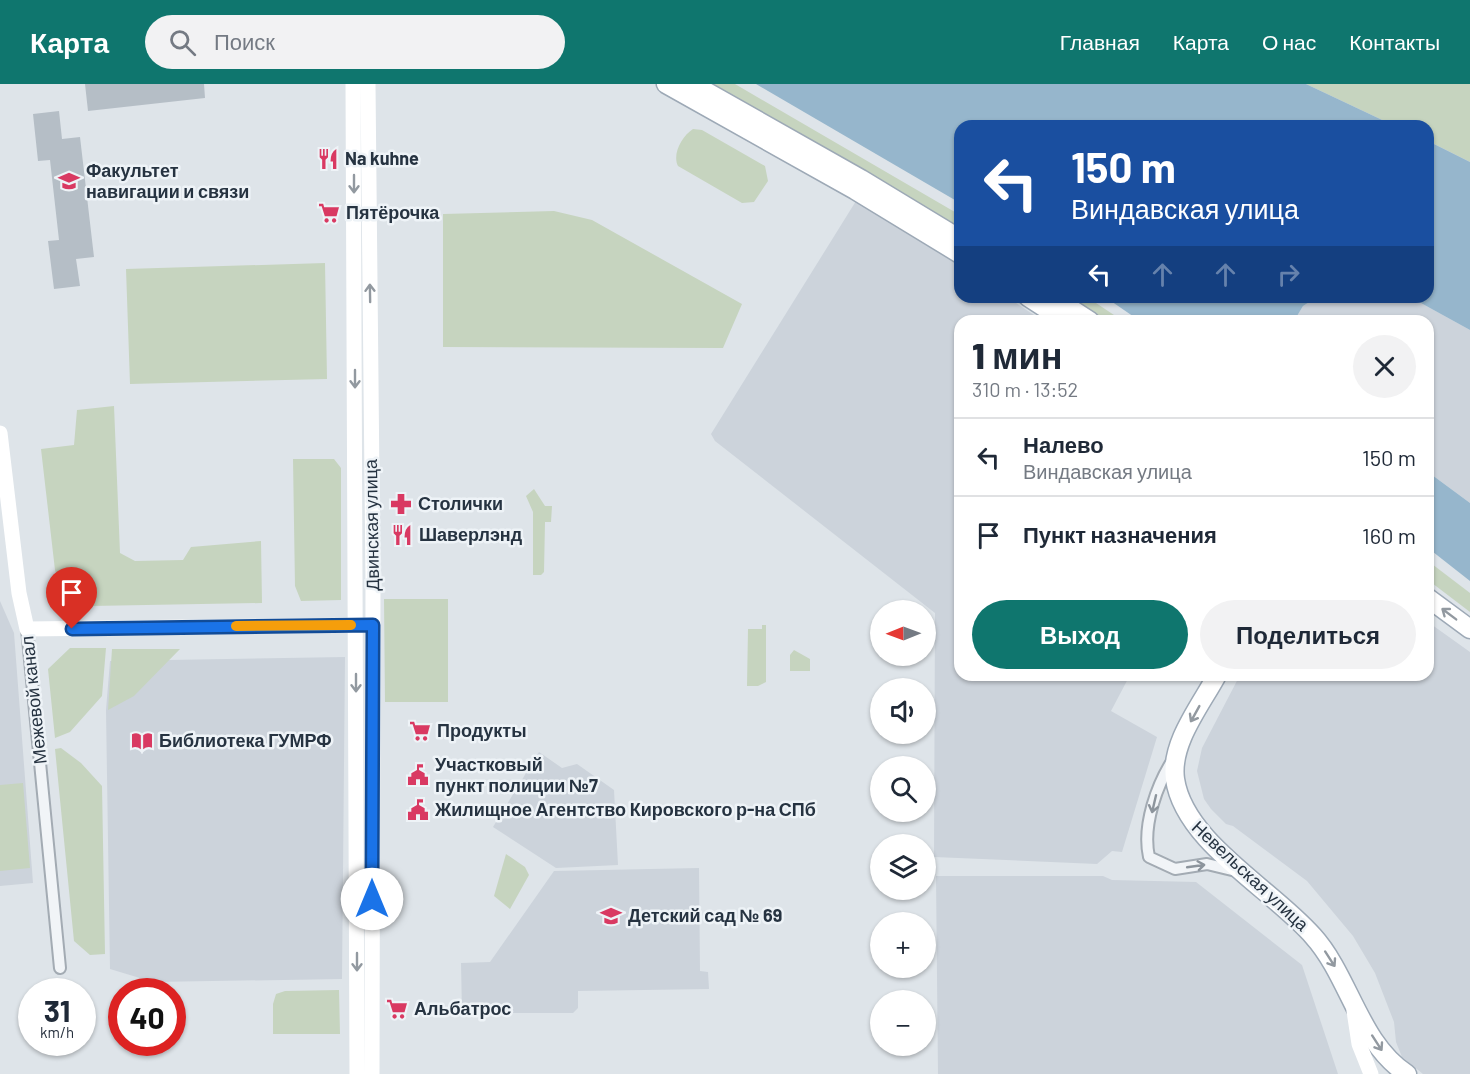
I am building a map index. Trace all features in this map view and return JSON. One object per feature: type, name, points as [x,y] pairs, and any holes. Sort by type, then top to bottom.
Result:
[{"type":"main road","points":[[666,84],[855,190],[954,250]]},
{"type":"main road","points":[[693,84],[861,179],[954,235]]},
{"type":"main road","points":[[1037,303],[1056,315]]},
{"type":"main road","points":[[1062,303],[1081,315]]},
{"type":"main road","points":[[1434,602],[1470,629]]},
{"type":"main road","name":"Невельская улица","points":[[1214,681],[1176,755],[1175,777],[1180,800],[1188,817],[1206,839],[1289,910],[1316,938],[1331,961],[1353,1005]]},
{"type":"main road","points":[[1353,1005],[1384,1053],[1407,1074]]},
{"type":"street","name":"Двинская улица","points":[[354,84],[357,1074]]},
{"type":"street","name":"Двинская улица","points":[[368,84],[373,625],[372,1074]]},
{"type":"street","name":"Межевой канал","points":[[0,433],[19,593],[27,629],[60,968]]},
{"type":"street","points":[[27,629],[373,625]]},
{"type":"street","points":[[1176,755],[1161,777],[1156,795],[1147,846],[1149,857],[1175,868],[1207,864],[1245,873]]},
{"type":"street","name":"Невельская улица","points":[[1353,1005],[1359,1044],[1371,1074]]},
{"type":"shaded area","points":[[856,201],[954,262],[954,303],[1016,303],[1034,315],[954,315],[954,681],[1127,681],[1111,711],[1157,737],[1122,852],[1112,851],[1097,864],[936,857],[936,834],[934,834],[934,822],[936,822],[936,600],[918,600],[715,441],[711,434]]},
{"type":"shaded area","points":[[1308,303],[1421,303],[1470,330],[1470,503],[1434,476],[1434,315],[1298,315]]},
{"type":"shaded area","points":[[0,601],[14,633],[33,883],[0,886]]},
{"type":"shaded area","points":[[1434,626],[1470,652],[1470,1074],[1423,1074],[1402,1057],[1396,1042],[1394,1022],[1375,973],[1353,936],[1307,881],[1233,826],[1226,824],[1204,799],[1197,771],[1202,748],[1237,681],[1434,681]]},
{"type":"shaded area","points":[[345,657],[342,979],[186,981],[186,978],[140,978],[110,969],[106,710],[110,661]]},
{"type":"shaded area","points":[[539,752],[562,768],[577,764],[614,790],[618,865],[556,868],[493,827]]},
{"type":"shaded area","name":"Детский сад № 69","points":[[699,868],[700,971],[708,972],[709,989],[578,991],[578,1008],[573,1013],[462,1013],[461,963],[490,962],[554,871]]},
{"type":"shaded area","points":[[936,876],[1103,876],[1112,880],[1196,882],[1302,965],[1338,1074],[938,1074]]},
{"type":"green space","points":[[708,84],[735,84],[954,212],[954,228]]},
{"type":"green space","points":[[1306,84],[1470,84],[1470,162],[1434,144],[1434,120],[1382,120]]},
{"type":"green space","points":[[693,129],[702,130],[765,166],[768,181],[754,202],[742,203],[678,166],[676,156],[679,146]]},
{"type":"green space","points":[[554,211],[592,220],[742,304],[723,348],[443,347],[443,214]]},
{"type":"green space","points":[[325,263],[327,379],[130,384],[126,269]]},
{"type":"green space","points":[[1076,303],[1096,303],[1114,315],[1092,315]]},
{"type":"green space","points":[[114,406],[120,553],[135,561],[183,560],[191,547],[261,541],[262,603],[91,606],[73,597],[64,587],[55,570],[41,449],[74,445],[77,410]]},
{"type":"green space","points":[[293,459],[334,459],[341,468],[341,600],[301,601],[295,586]]},
{"type":"green space","points":[[534,489],[545,506],[552,506],[551,522],[545,522],[544,572],[541,575],[533,575],[533,512],[526,496]]},
{"type":"green space","points":[[1434,566],[1470,593],[1470,612],[1434,585]]},
{"type":"green space","points":[[384,599],[448,599],[448,702],[385,702]]},
{"type":"green space","points":[[762,625],[766,625],[766,682],[758,686],[747,686],[748,629],[762,629]]},
{"type":"green space","points":[[70,648],[106,648],[102,696],[70,732],[55,738],[48,669]]},
{"type":"green space","points":[[112,649],[180,649],[134,696],[108,710]]},
{"type":"green space","points":[[794,650],[810,659],[810,671],[790,671],[790,655]]},
{"type":"green space","points":[[61,748],[81,763],[102,786],[105,954],[90,955],[74,941],[55,749]]},
{"type":"green space","points":[[23,783],[30,868],[0,871],[0,785]]},
{"type":"green space","points":[[506,854],[525,867],[529,875],[510,909],[494,896]]},
{"type":"green space","points":[[339,990],[340,1034],[273,1034],[273,1004],[276,994],[285,991]]},
{"type":"water","points":[[756,84],[1306,84],[1382,120],[954,120],[954,200]]},
{"type":"water","points":[[1434,144],[1470,162],[1470,330],[1421,303],[1434,303]]},
{"type":"water","points":[[1114,303],[1308,303],[1298,315],[1131,315]]},
{"type":"water","points":[[1434,476],[1470,503],[1470,581],[1434,553]]},
{"type":"building","points":[[85,84],[204,84],[205,98],[88,111]]},
{"type":"building","name":"Факультет навигации и связи","points":[[59,111],[62,139],[80,137],[94,257],[76,259],[80,286],[54,289],[48,241],[59,240],[50,160],[38,161],[33,114]]},
{"type":"slow traffic","points":[[236,626],[351,625]]},
{"type":"place","name":"Na kuhne","points":[[328,159]]},
{"type":"place","name":"Факультет навигации и связи","points":[[69,181]]},
{"type":"place","name":"Пятёрочка","points":[[329,213]]},
{"type":"place","name":"Столички","points":[[401,504]]},
{"type":"place","name":"Шаверлэнд","points":[[402,535]]},
{"type":"place","name":"Продукты","points":[[420,731]]},
{"type":"place","name":"Библиотека ГУМРФ","points":[[142,741]]},
{"type":"place","name":"Участковый пункт полиции №7","points":[[418,775]]},
{"type":"place","name":"Жилищное Агентство Кировского р-на СПб","points":[[418,810]]},
{"type":"place","name":"Детский сад № 69","points":[[611,916]]},
{"type":"place","name":"Альбатрос","points":[[397,1009]]},
{"type":"route","points":[[72,629],[373,625],[372,899]]}]
